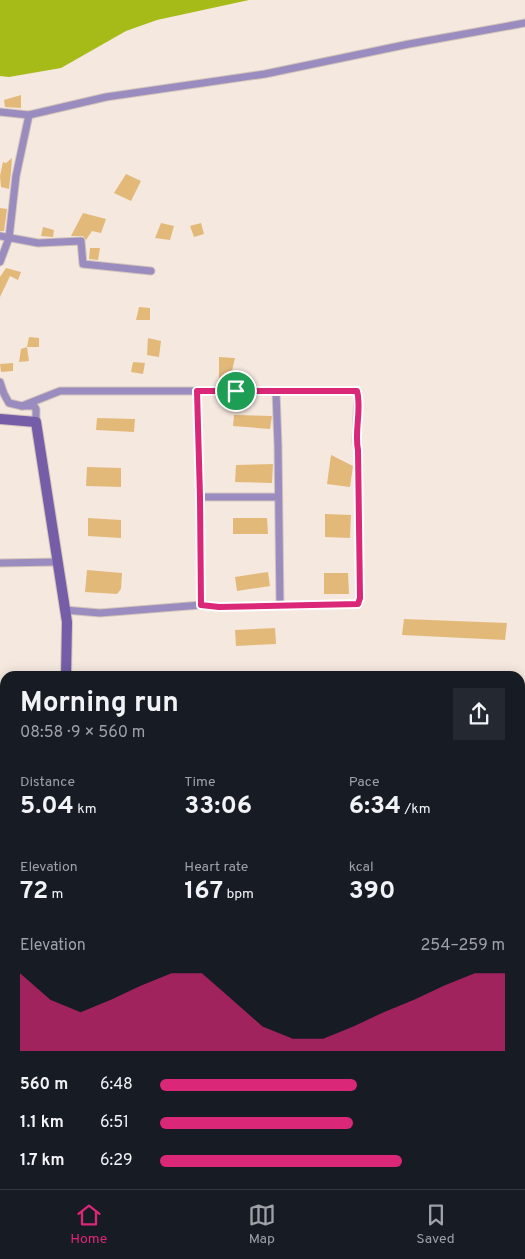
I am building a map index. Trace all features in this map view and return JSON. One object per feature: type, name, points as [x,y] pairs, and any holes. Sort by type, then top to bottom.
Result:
[{"type":"street","points":[[0,112],[28,115],[106,96],[265,74],[409,44],[525,23]]},
{"type":"street","points":[[0,262],[8,238],[16,176],[28,115]]},
{"type":"street","points":[[0,236],[38,242],[81,241],[83,264],[151,271]]},
{"type":"street","points":[[0,382],[6,399],[9,402],[22,406],[34,406],[36,409],[36,422],[67,622],[66,671]]},
{"type":"street","points":[[22,406],[60,391],[357,391],[356,442],[358,450],[360,598],[358,604],[219,607],[201,605],[100,612],[65,610]]},
{"type":"street","points":[[197,391],[201,605]]},
{"type":"street","points":[[276,391],[280,606]]},
{"type":"street","points":[[0,419],[36,422]]},
{"type":"street","points":[[200,497],[278,497]]},
{"type":"street","points":[[0,563],[58,562]]},
{"type":"shaded area","points":[[0,0],[249,0],[157,20],[126,31],[61,68],[9,77],[0,76]]},
{"type":"building","points":[[21,95],[21,108],[5,107],[4,100]]},
{"type":"building","points":[[12,158],[9,189],[1,187],[0,176],[3,162],[6,163]]},
{"type":"building","points":[[126,174],[141,181],[131,201],[114,193]]},
{"type":"building","points":[[0,208],[7,209],[4,231],[0,231]]},
{"type":"building","points":[[83,213],[106,219],[101,233],[92,231],[86,240],[83,236],[71,236]]},
{"type":"building","points":[[161,223],[174,226],[170,240],[155,238]]},
{"type":"building","points":[[201,223],[204,234],[194,237],[190,226]]},
{"type":"building","points":[[43,227],[54,230],[53,237],[41,236]]},
{"type":"building","points":[[90,248],[100,248],[98,260],[89,259]]},
{"type":"building","points":[[6,268],[21,272],[18,280],[10,276],[0,297],[0,277]]},
{"type":"building","points":[[139,307],[150,308],[150,320],[136,320]]},
{"type":"building","points":[[29,337],[39,338],[39,347],[27,347]]},
{"type":"building","points":[[148,338],[161,341],[159,357],[147,355]]},
{"type":"building","points":[[27,347],[29,361],[19,362],[21,349]]},
{"type":"building","points":[[219,357],[235,358],[229,384],[219,382]]},
{"type":"building","points":[[133,362],[145,363],[143,374],[131,372]]},
{"type":"building","points":[[13,363],[13,371],[1,372],[0,364]]},
{"type":"building","points":[[234,415],[272,416],[270,429],[233,426]]},
{"type":"building","points":[[97,418],[135,419],[134,432],[96,430]]},
{"type":"building","points":[[331,455],[353,466],[350,487],[327,484]]},
{"type":"building","points":[[273,464],[272,483],[235,482],[236,465]]},
{"type":"building","points":[[87,467],[121,468],[121,487],[86,486]]},
{"type":"building","points":[[325,514],[351,515],[350,538],[325,537]]},
{"type":"building","points":[[88,518],[121,520],[121,538],[88,536]]},
{"type":"building","points":[[233,518],[267,518],[268,534],[233,534]]},
{"type":"building","points":[[87,570],[122,573],[121,589],[117,594],[85,592]]},
{"type":"building","points":[[268,572],[270,586],[237,591],[235,577]]},
{"type":"building","points":[[324,573],[348,573],[349,594],[324,594]]},
{"type":"building","points":[[404,619],[507,623],[505,640],[402,635]]},
{"type":"building","points":[[275,628],[276,644],[236,646],[235,630]]},
{"type":"route","points":[[197,391],[236,391],[358,392],[356,442],[358,450],[360,598],[358,604],[219,607],[201,605],[197,391]]}]
